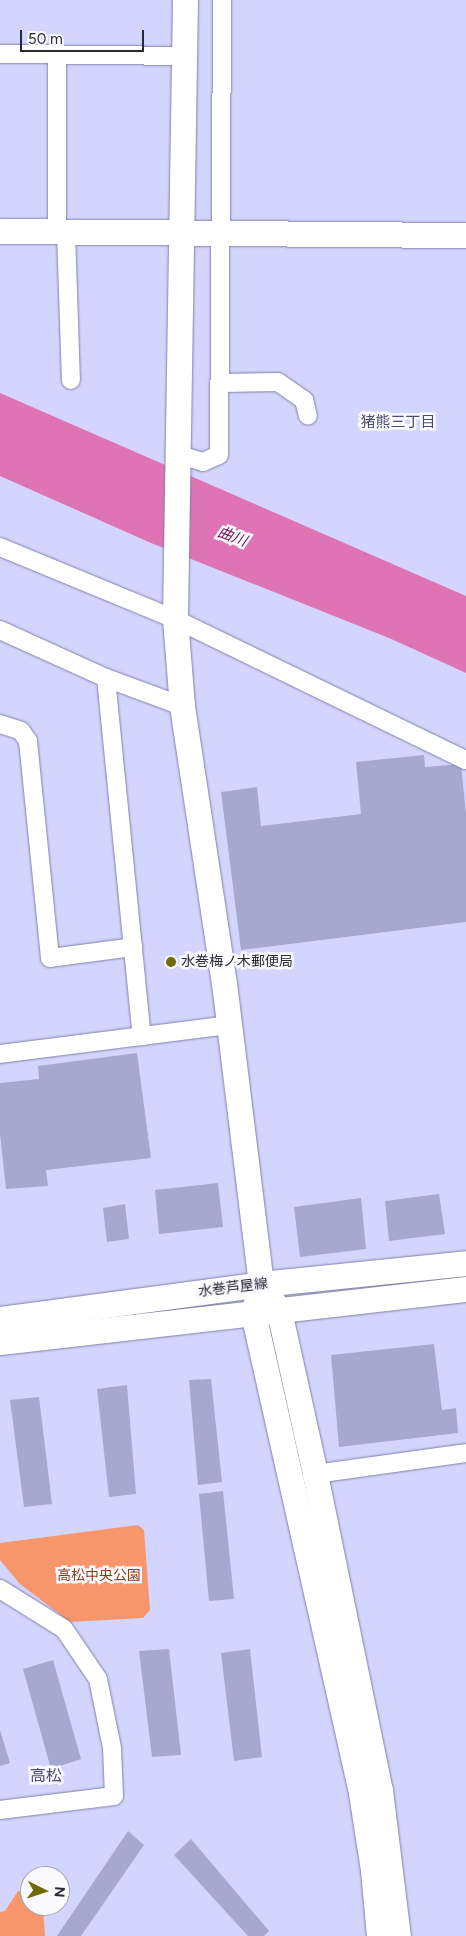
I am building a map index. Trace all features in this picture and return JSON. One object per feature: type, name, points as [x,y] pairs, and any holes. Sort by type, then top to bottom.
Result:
[{"type":"street","points":[[185,0],[180,231],[178,548],[175,619],[182,706],[229,1025],[262,1284],[253,1313],[360,1792],[373,1870],[379,1936]]},
{"type":"street","points":[[179,460],[203,462],[219,455],[221,383],[222,0]]},
{"type":"street","points":[[0,54],[184,56]]},
{"type":"street","points":[[56,54],[61,231],[71,380]]},
{"type":"street","points":[[0,231],[180,231],[466,235]]},
{"type":"street","points":[[221,383],[278,382],[304,400],[308,416]]},
{"type":"street","points":[[0,547],[175,619],[466,760]]},
{"type":"street","points":[[0,630],[106,678],[182,706]]},
{"type":"street","points":[[106,678],[142,1036]]},
{"type":"street","points":[[0,724],[21,731],[28,740],[50,958],[133,947]]},
{"type":"street","points":[[0,1054],[229,1025]]},
{"type":"street","name":"水巻芦屋線","points":[[0,1319],[262,1284],[466,1263]]},
{"type":"street","points":[[262,1284],[279,1311],[315,1474],[380,1790],[398,1936]]},
{"type":"street","name":"水巻芦屋線","points":[[0,1342],[466,1289]]},
{"type":"street","points":[[315,1474],[466,1453]]},
{"type":"street","points":[[0,1589],[64,1629],[98,1680],[112,1748],[114,1796],[0,1810]]},
{"type":"green space","name":"高松中央公園","points":[[138,1525],[144,1530],[150,1610],[143,1618],[70,1622],[20,1584],[0,1560],[0,1543]]},
{"type":"green space","points":[[18,1891],[20,1891],[20,1916],[44,1916],[45,1936],[0,1936],[0,1912],[5,1911]]},
{"type":"water","name":"曲川","points":[[0,393],[466,596],[466,673],[389,638],[151,543],[0,476]]},
{"type":"building","points":[[424,755],[425,767],[461,764],[466,814],[466,922],[241,950],[221,792],[257,787],[261,826],[361,814],[356,762]]},
{"type":"building","points":[[137,1053],[151,1158],[46,1170],[48,1186],[6,1189],[0,1134],[0,1083],[39,1079],[38,1066]]},
{"type":"building","points":[[218,1183],[223,1227],[159,1234],[155,1190]]},
{"type":"building","points":[[439,1194],[445,1234],[389,1241],[385,1201]]},
{"type":"building","points":[[361,1198],[366,1249],[300,1257],[294,1207]]},
{"type":"building","points":[[125,1204],[129,1239],[107,1242],[103,1208]]},
{"type":"building","points":[[434,1344],[442,1410],[456,1408],[458,1433],[339,1447],[331,1355]]},
{"type":"building","points":[[211,1379],[222,1482],[198,1485],[189,1380]]},
{"type":"building","points":[[127,1385],[136,1494],[109,1497],[97,1389]]},
{"type":"building","points":[[39,1397],[52,1504],[24,1507],[10,1400]]},
{"type":"building","points":[[223,1491],[234,1599],[209,1601],[199,1494]]},
{"type":"building","points":[[169,1649],[181,1755],[152,1757],[139,1651]]},
{"type":"building","points":[[250,1649],[262,1757],[234,1761],[221,1653]]},
{"type":"building","points":[[53,1660],[81,1759],[51,1769],[23,1669]]},
{"type":"building","points":[[0,1730],[10,1763],[0,1766]]},
{"type":"building","points":[[128,1831],[144,1845],[81,1936],[57,1936]]},
{"type":"building","points":[[191,1839],[269,1931],[264,1936],[248,1936],[174,1855]]},
{"type":"place","name":"水巻梅ノ木郵便局","points":[[171,962]]},
{"type":"district","name":"猪熊三丁目","points":[[398,423]]},
{"type":"district","name":"高松","points":[[46,1776]]}]
